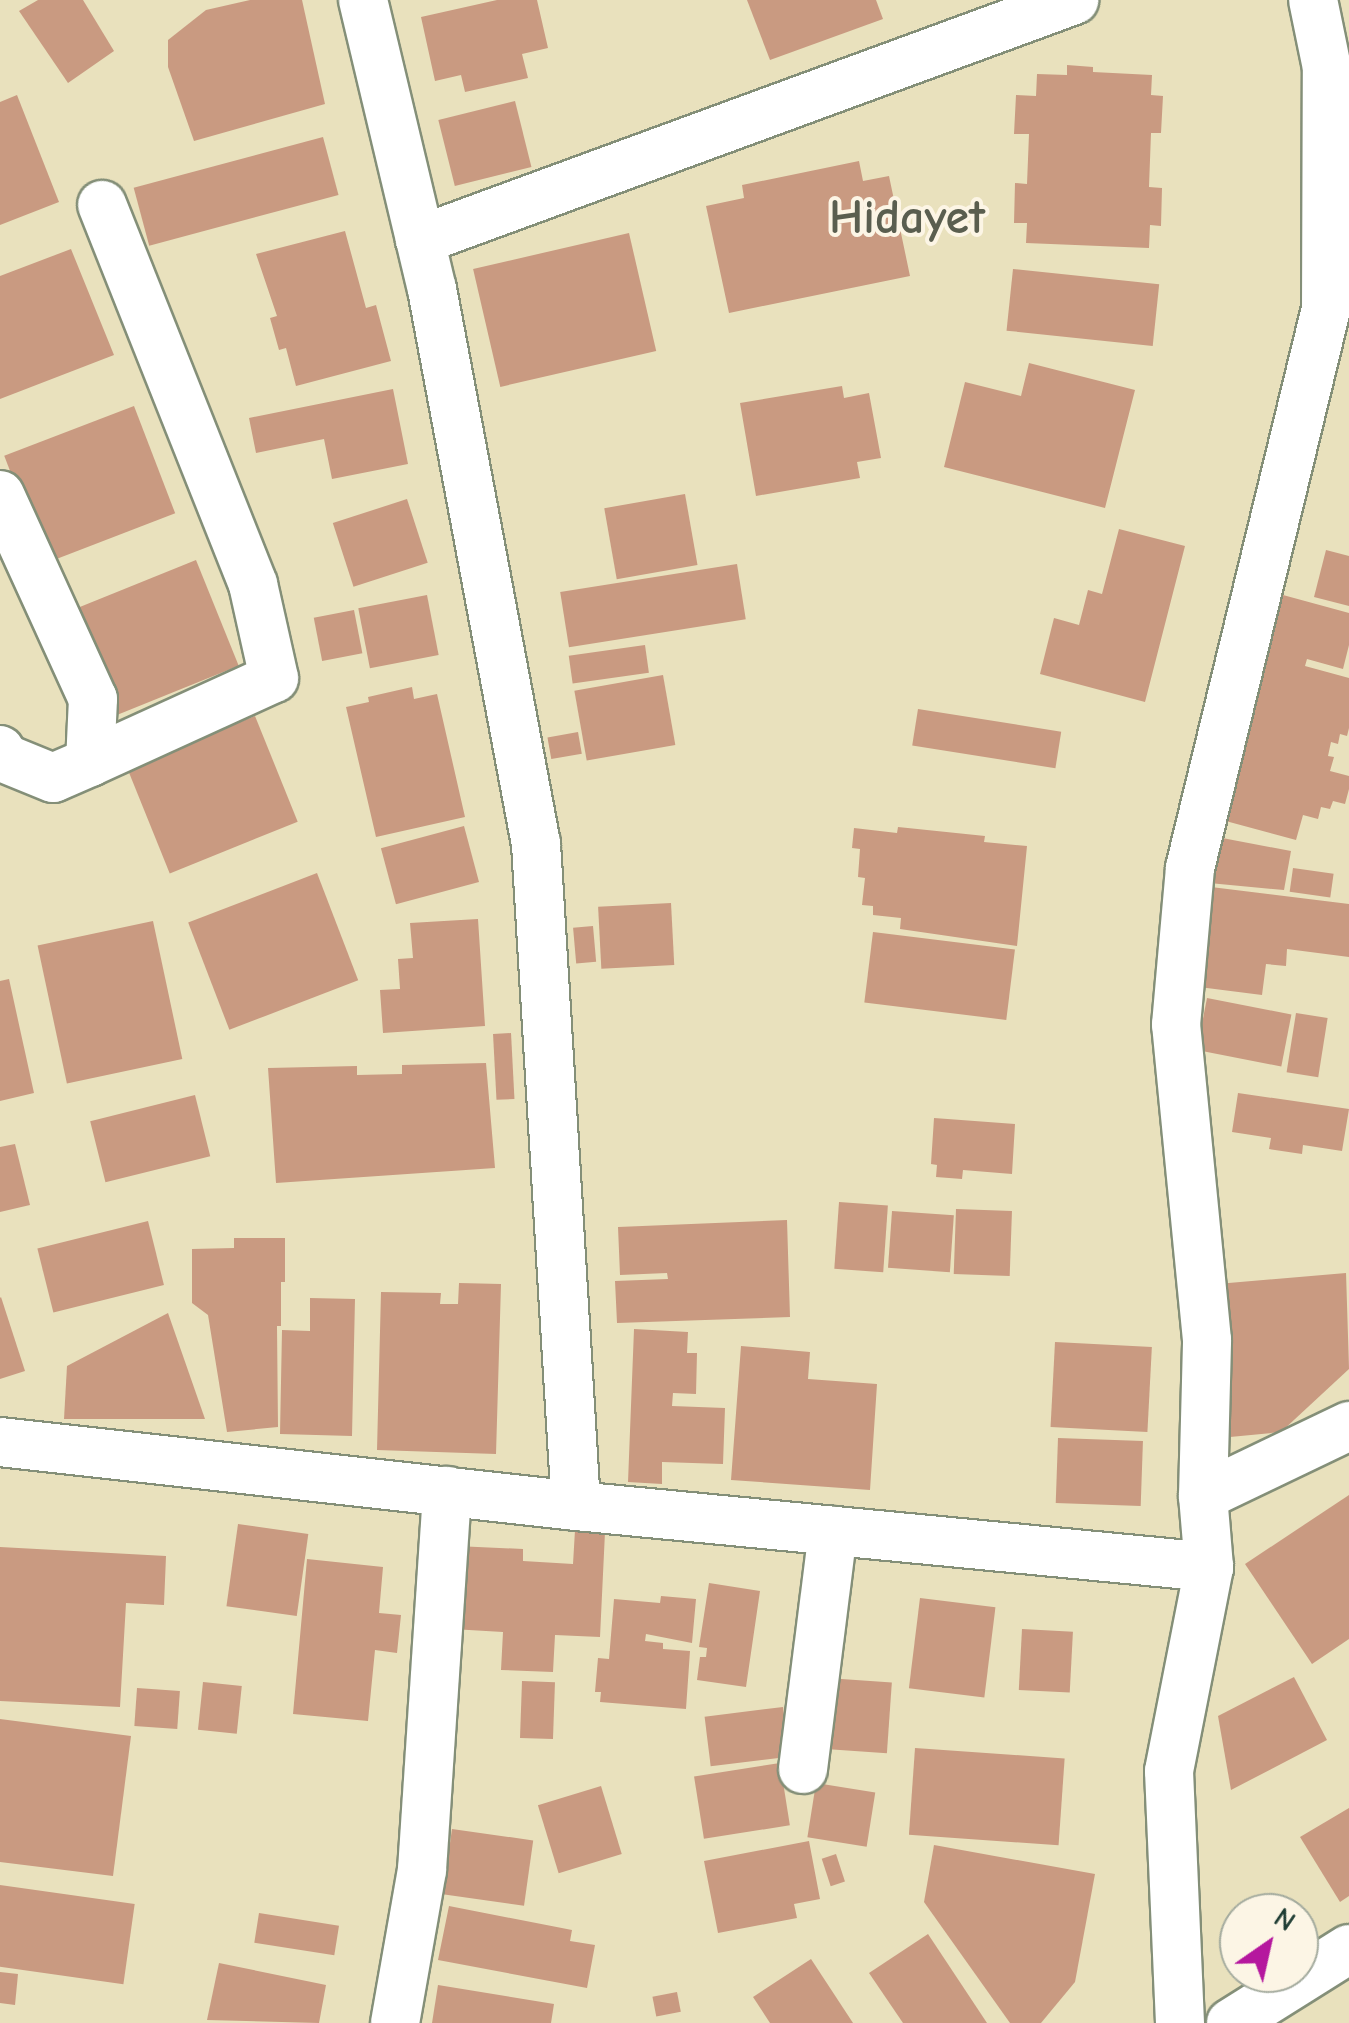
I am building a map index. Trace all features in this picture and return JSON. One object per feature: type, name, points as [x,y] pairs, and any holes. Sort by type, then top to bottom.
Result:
[{"type":"street","points":[[362,0],[420,240],[536,844],[576,1506]]},
{"type":"street","points":[[420,240],[1074,0]]},
{"type":"street","points":[[1180,2023],[1169,1771],[1208,1566],[1204,1496],[1207,1340],[1176,1025],[1190,868],[1337,319],[1327,68],[1313,0]]},
{"type":"street","points":[[0,794],[71,770],[274,678],[253,584],[102,205]]},
{"type":"street","points":[[0,494],[93,699],[71,770]]},
{"type":"street","points":[[0,750],[4,758],[71,770]]},
{"type":"street","points":[[1204,1496],[1349,1426]]},
{"type":"street","points":[[0,1442],[576,1506],[1208,1566]]},
{"type":"street","points":[[395,2023],[422,1870],[447,1491]]},
{"type":"street","points":[[803,1769],[832,1530]]},
{"type":"street","points":[[1231,2023],[1349,1949]]},
{"type":"building","points":[[38,0],[83,0],[114,51],[68,83],[19,11]]},
{"type":"building","points":[[250,0],[302,0],[325,104],[194,141],[168,67],[168,40],[206,10]]},
{"type":"building","points":[[497,0],[537,0],[548,48],[522,54],[528,78],[465,92],[461,75],[435,81],[421,17]]},
{"type":"building","points":[[747,0],[876,0],[883,19],[770,60]]},
{"type":"building","points":[[1067,65],[1093,67],[1093,72],[1152,75],[1151,95],[1163,96],[1161,133],[1151,133],[1149,187],[1162,188],[1161,226],[1150,225],[1149,248],[1026,243],[1027,223],[1014,223],[1015,183],[1027,184],[1029,134],[1014,134],[1016,95],[1036,96],[1037,74],[1067,75]]},
{"type":"building","points":[[17,95],[59,202],[0,225],[0,102]]},
{"type":"building","points":[[515,101],[531,167],[455,186],[438,120]]},
{"type":"building","points":[[323,137],[339,195],[149,246],[134,188]]},
{"type":"building","points":[[859,161],[863,181],[889,176],[910,276],[729,313],[706,206],[744,198],[742,185]]},
{"type":"building","points":[[345,231],[366,308],[376,305],[391,361],[296,386],[286,348],[279,350],[270,318],[277,316],[256,254]]},
{"type":"building","points":[[629,233],[656,351],[500,387],[473,269]]},
{"type":"building","points":[[71,249],[114,355],[0,399],[0,276]]},
{"type":"building","points":[[1013,269],[1159,284],[1153,346],[1007,331]]},
{"type":"building","points":[[1029,363],[1135,390],[1105,508],[944,467],[965,382],[1021,396]]},
{"type":"building","points":[[842,386],[844,398],[869,393],[881,458],[857,462],[860,478],[756,496],[740,403]]},
{"type":"building","points":[[393,389],[408,464],[332,479],[324,439],[256,453],[249,418]]},
{"type":"building","points":[[134,406],[175,513],[45,563],[4,456]]},
{"type":"building","points":[[685,494],[698,565],[617,579],[604,508]]},
{"type":"building","points":[[407,499],[428,563],[354,587],[333,523]]},
{"type":"building","points":[[1119,529],[1185,546],[1145,702],[1040,674],[1054,618],[1079,625],[1088,590],[1102,594]]},
{"type":"building","points":[[1326,550],[1349,556],[1349,606],[1314,597]]},
{"type":"building","points":[[196,560],[239,666],[111,717],[68,612]]},
{"type":"building","points":[[737,564],[746,619],[569,647],[560,592]]},
{"type":"building","points":[[427,595],[439,655],[370,668],[358,608]]},
{"type":"building","points":[[1283,595],[1349,613],[1349,645],[1343,669],[1307,659],[1305,666],[1349,678],[1347,736],[1340,734],[1338,744],[1331,742],[1328,756],[1334,757],[1330,771],[1349,776],[1349,789],[1345,804],[1333,801],[1330,809],[1321,807],[1318,819],[1303,815],[1296,840],[1222,820]]},
{"type":"building","points":[[354,610],[362,653],[322,661],[314,618]]},
{"type":"building","points":[[645,645],[649,673],[573,683],[569,656]]},
{"type":"building","points":[[663,675],[675,745],[587,761],[574,691]]},
{"type":"building","points":[[412,687],[414,699],[437,694],[465,817],[376,837],[346,707],[369,702],[368,697]]},
{"type":"building","points":[[918,709],[1061,732],[1055,768],[912,746]]},
{"type":"building","points":[[255,716],[298,822],[170,873],[127,768]]},
{"type":"building","points":[[578,732],[582,754],[551,759],[547,737]]},
{"type":"building","points":[[464,826],[479,882],[396,904],[381,848]]},
{"type":"building","points":[[898,827],[985,836],[984,842],[1027,846],[1017,946],[900,929],[901,918],[873,915],[873,906],[862,905],[865,878],[858,877],[860,849],[852,848],[854,828],[897,833]]},
{"type":"building","points":[[1217,837],[1291,851],[1284,890],[1209,883]]},
{"type":"building","points":[[1293,868],[1334,874],[1330,897],[1290,892]]},
{"type":"building","points":[[317,873],[358,980],[229,1030],[188,922]]},
{"type":"building","points":[[1211,887],[1349,904],[1349,957],[1287,949],[1286,966],[1266,964],[1262,995],[1199,987]]},
{"type":"building","points":[[671,903],[674,965],[601,969],[598,907]]},
{"type":"building","points":[[478,919],[485,1026],[383,1033],[380,990],[400,989],[398,959],[413,958],[410,923]]},
{"type":"building","points":[[153,921],[182,1059],[67,1083],[38,946]]},
{"type":"building","points":[[593,926],[596,962],[576,964],[573,928]]},
{"type":"building","points":[[873,932],[1015,949],[1006,1020],[864,1002]]},
{"type":"building","points":[[9,979],[34,1093],[0,1101],[0,981]]},
{"type":"building","points":[[1207,998],[1291,1014],[1281,1066],[1197,1050]]},
{"type":"building","points":[[1296,1013],[1328,1018],[1318,1077],[1287,1072]]},
{"type":"building","points":[[511,1033],[514,1099],[496,1100],[493,1034]]},
{"type":"building","points":[[486,1063],[495,1168],[276,1183],[268,1068],[357,1066],[357,1075],[402,1074],[402,1065]]},
{"type":"building","points":[[1238,1093],[1349,1109],[1342,1151],[1303,1145],[1302,1154],[1269,1149],[1271,1138],[1232,1132]]},
{"type":"building","points":[[195,1095],[210,1156],[105,1182],[90,1121]]},
{"type":"building","points":[[934,1118],[1015,1124],[1012,1174],[963,1170],[962,1179],[936,1177],[937,1165],[931,1164]]},
{"type":"building","points":[[15,1144],[30,1205],[0,1212],[0,1147]]},
{"type":"building","points":[[839,1202],[888,1205],[883,1272],[834,1269]]},
{"type":"building","points":[[956,1209],[1012,1211],[1010,1276],[954,1274]]},
{"type":"building","points":[[892,1211],[954,1215],[950,1272],[888,1268]]},
{"type":"building","points":[[787,1220],[790,1317],[617,1323],[615,1281],[668,1279],[667,1273],[620,1275],[618,1227]]},
{"type":"building","points":[[148,1221],[164,1285],[53,1313],[37,1249]]},
{"type":"building","points":[[234,1238],[285,1238],[285,1282],[281,1282],[281,1326],[277,1326],[278,1427],[227,1432],[208,1315],[192,1303],[192,1249],[234,1248]]},
{"type":"building","points":[[1346,1273],[1349,1369],[1281,1432],[1230,1437],[1217,1284]]},
{"type":"building","points":[[459,1283],[501,1284],[496,1454],[377,1450],[381,1292],[441,1293],[440,1304],[458,1304]]},
{"type":"building","points":[[0,1298],[25,1371],[0,1379]]},
{"type":"building","points":[[310,1298],[355,1299],[352,1436],[280,1434],[282,1330],[310,1331]]},
{"type":"building","points":[[168,1313],[205,1419],[64,1419],[67,1366]]},
{"type":"building","points":[[634,1329],[688,1332],[687,1353],[697,1353],[696,1394],[673,1393],[672,1406],[725,1408],[723,1464],[662,1462],[662,1484],[628,1482]]},
{"type":"building","points":[[1055,1342],[1152,1347],[1147,1432],[1051,1427]]},
{"type":"building","points":[[741,1346],[810,1352],[808,1379],[877,1384],[870,1490],[731,1480]]},
{"type":"building","points":[[1058,1438],[1143,1441],[1141,1506],[1056,1503]]},
{"type":"building","points":[[1349,1495],[1349,1639],[1312,1664],[1245,1564]]},
{"type":"building","points":[[238,1524],[308,1534],[297,1616],[226,1606]]},
{"type":"building","points":[[575,1530],[605,1532],[600,1637],[555,1635],[553,1672],[501,1670],[503,1632],[452,1629],[456,1546],[523,1549],[523,1561],[573,1564]]},
{"type":"building","points":[[0,1547],[166,1556],[164,1605],[126,1603],[120,1707],[0,1701]]},
{"type":"building","points":[[307,1559],[383,1567],[379,1613],[401,1615],[397,1653],[375,1650],[368,1721],[293,1714]]},
{"type":"building","points":[[709,1583],[760,1591],[746,1687],[697,1680],[700,1657],[706,1657],[707,1648],[699,1647]]},
{"type":"building","points":[[661,1596],[696,1599],[692,1643],[646,1634],[645,1641],[663,1643],[663,1649],[690,1651],[686,1709],[600,1702],[601,1692],[595,1692],[598,1658],[609,1659],[614,1599],[660,1603]]},
{"type":"building","points":[[920,1598],[995,1607],[984,1698],[909,1688]]},
{"type":"building","points":[[1022,1629],[1073,1632],[1070,1693],[1019,1690]]},
{"type":"building","points":[[1294,1677],[1327,1740],[1231,1790],[1218,1716]]},
{"type":"building","points":[[827,1678],[892,1683],[887,1753],[822,1749]]},
{"type":"building","points":[[522,1681],[555,1682],[553,1739],[520,1738]]},
{"type":"building","points":[[203,1682],[242,1686],[237,1734],[198,1730]]},
{"type":"building","points":[[137,1688],[180,1691],[177,1729],[134,1726]]},
{"type":"building","points":[[783,1707],[789,1757],[711,1766],[705,1717]]},
{"type":"building","points":[[0,1719],[131,1736],[113,1876],[0,1862]]},
{"type":"building","points":[[915,1748],[1065,1758],[1059,1845],[909,1835]]},
{"type":"building","points":[[780,1763],[790,1825],[704,1839],[694,1777]]},
{"type":"building","points":[[816,1783],[875,1792],[867,1847],[807,1837]]},
{"type":"building","points":[[601,1786],[622,1854],[559,1873],[538,1805]]},
{"type":"building","points":[[1349,1808],[1349,1896],[1340,1902],[1300,1837]]},
{"type":"building","points":[[452,1829],[533,1840],[524,1906],[443,1894]]},
{"type":"building","points":[[809,1841],[820,1899],[794,1904],[797,1918],[718,1933],[704,1861]]},
{"type":"building","points":[[934,1845],[1095,1874],[1075,1982],[1041,2023],[1010,2023],[924,1902]]},
{"type":"building","points":[[836,1854],[845,1882],[831,1886],[822,1859]]},
{"type":"building","points":[[0,1885],[135,1904],[123,1984],[0,1967]]},
{"type":"building","points":[[449,1906],[572,1930],[570,1941],[595,1945],[587,1988],[438,1960]]},
{"type":"building","points":[[259,1913],[339,1926],[334,1955],[254,1943]]},
{"type":"building","points":[[928,1934],[987,2023],[903,2023],[869,1973]]},
{"type":"building","points":[[811,1959],[853,2023],[770,2023],[753,1997]]},
{"type":"building","points":[[219,1963],[326,1985],[319,2023],[207,2020]]},
{"type":"building","points":[[0,1972],[18,1974],[15,2005],[0,2003]]},
{"type":"building","points":[[438,1985],[554,2004],[551,2023],[432,2023]]},
{"type":"building","points":[[677,1992],[681,2012],[656,2016],[652,1997]]},
{"type":"district","name":"Hidayet","points":[[907,218]]}]
